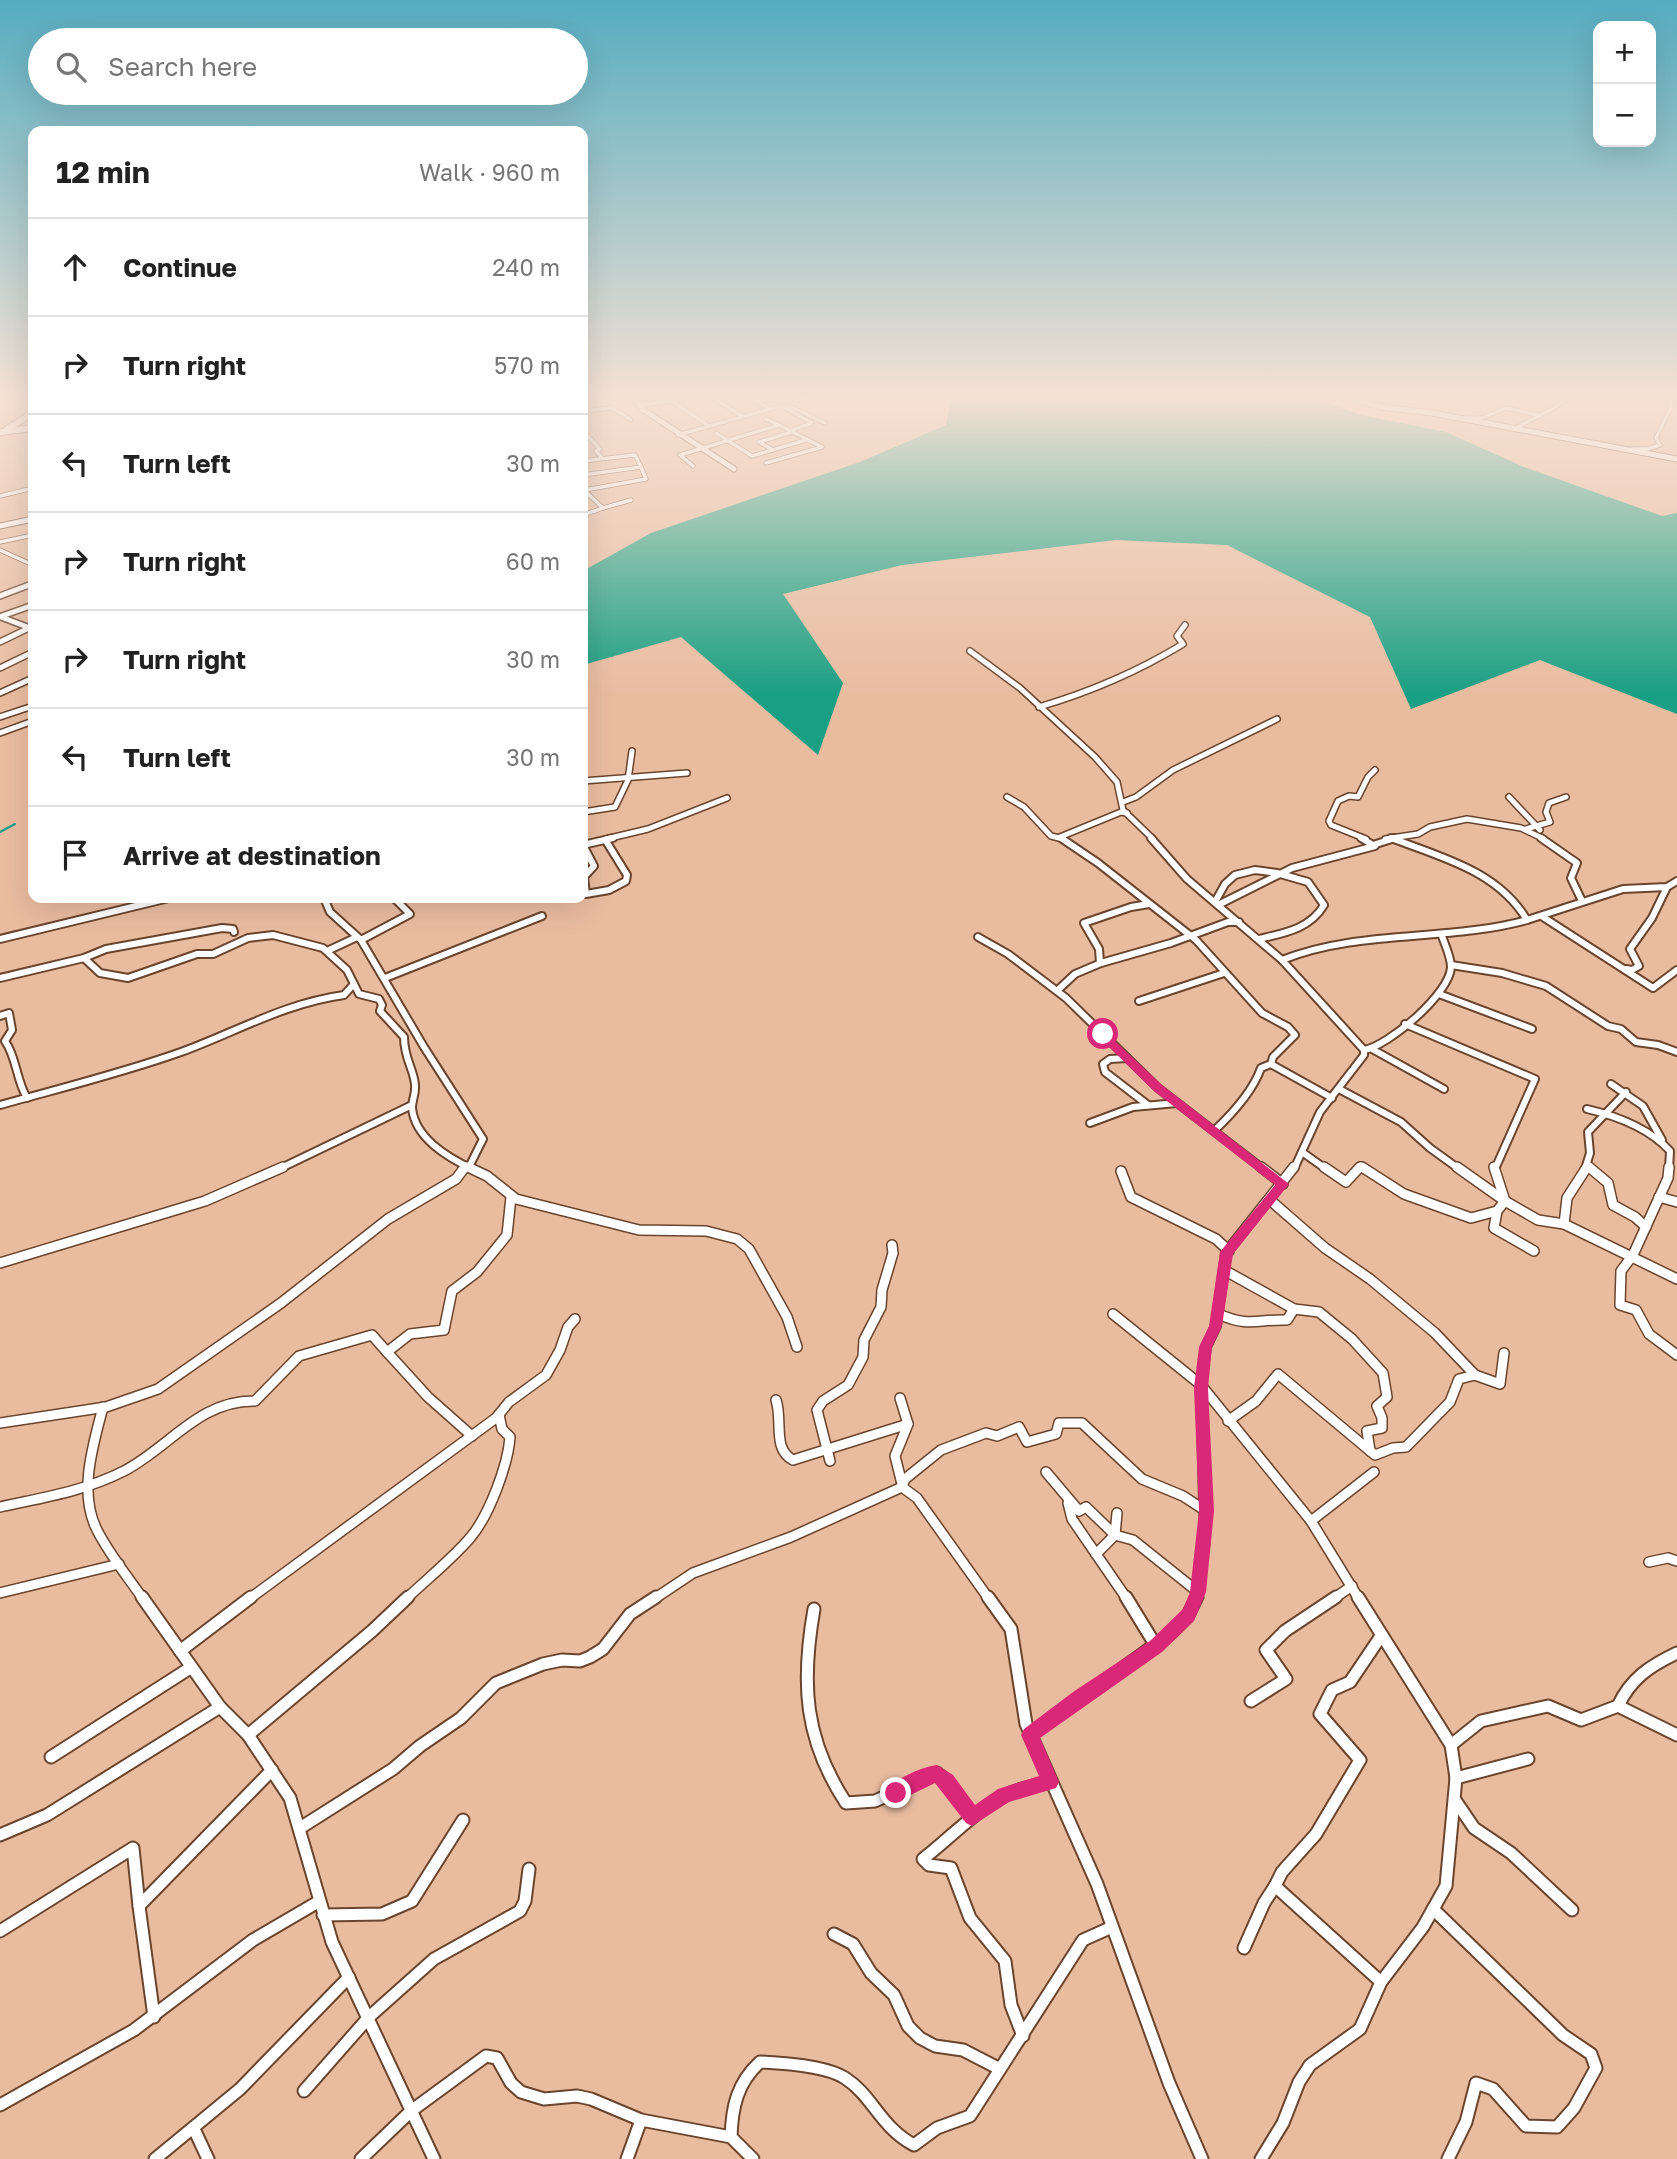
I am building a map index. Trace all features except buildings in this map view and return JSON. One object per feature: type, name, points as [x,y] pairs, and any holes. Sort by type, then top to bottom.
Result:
[{"type":"street","points":[[588,494],[603,508]]},
{"type":"street","points":[[588,499],[592,498]]},
{"type":"street","points":[[588,513],[631,500]]},
{"type":"street","points":[[0,526],[28,520]]},
{"type":"street","points":[[0,542],[28,536]]},
{"type":"street","points":[[0,550],[28,563]]},
{"type":"street","points":[[23,561],[28,560]]},
{"type":"street","points":[[0,596],[28,586]]},
{"type":"street","points":[[1,616],[28,607]]},
{"type":"street","points":[[1,616],[28,626]]},
{"type":"street","points":[[1039,707],[1070,698],[1142,669],[1183,644],[1177,636],[1185,625]]},
{"type":"street","points":[[0,642],[28,629]]},
{"type":"street","points":[[970,651],[1020,688],[1096,757],[1117,782],[1124,812],[1187,879],[1282,960],[1368,1050],[1444,1089]]},
{"type":"street","points":[[0,668],[28,655]]},
{"type":"street","points":[[0,658],[8,665]]},
{"type":"street","points":[[0,693],[28,680]]},
{"type":"street","points":[[0,717],[28,708]]},
{"type":"street","points":[[1123,802],[1173,770],[1277,719]]},
{"type":"street","points":[[0,733],[28,723]]},
{"type":"street","points":[[588,812],[615,807],[624,794],[632,751]]},
{"type":"street","points":[[1374,770],[1358,797],[1349,796],[1338,801],[1329,821],[1331,825],[1376,845]]},
{"type":"street","points":[[588,781],[687,773]]},
{"type":"street","points":[[588,844],[649,829],[727,797]]},
{"type":"street","points":[[1007,797],[1024,807],[1051,836],[1060,837],[1124,812]]},
{"type":"street","points":[[1509,797],[1539,826],[1545,840]]},
{"type":"street","points":[[1522,829],[1550,822],[1546,812],[1549,803],[1566,797]]},
{"type":"street","points":[[1216,903],[1314,860],[1369,849],[1391,838],[1418,834],[1430,827],[1467,819],[1522,829],[1545,840],[1577,863],[1572,878],[1582,901]]},
{"type":"street","points":[[1060,837],[1098,863],[1191,936],[1214,957],[1224,973],[1262,1013],[1288,1027],[1295,1035],[1273,1057],[1271,1064]]},
{"type":"street","points":[[1391,838],[1473,872],[1500,887],[1517,903],[1527,920]]},
{"type":"street","points":[[588,894],[609,890],[626,881],[627,875],[606,841]]},
{"type":"street","points":[[588,855],[594,866],[588,873]]},
{"type":"street","points":[[1216,903],[1226,883],[1235,876],[1256,870],[1308,881],[1324,905],[1319,916],[1300,929],[1259,939]]},
{"type":"street","points":[[1282,960],[1305,951],[1345,943],[1491,930],[1543,917],[1582,901],[1623,890],[1667,887],[1677,881]]},
{"type":"street","points":[[1622,968],[1632,970],[1639,966],[1630,949],[1634,938],[1644,929],[1657,909],[1667,887]]},
{"type":"street","points":[[0,940],[149,903]]},
{"type":"street","points":[[0,1423],[103,1407],[158,1388],[281,1303],[388,1219],[456,1179],[467,1167],[483,1139],[359,938],[330,912],[326,903]]},
{"type":"street","points":[[327,951],[410,914],[399,903]]},
{"type":"street","points":[[1100,963],[1099,949],[1084,923],[1131,907],[1149,904]]},
{"type":"street","points":[[385,978],[542,916]]},
{"type":"street","points":[[1543,917],[1653,988],[1677,970]]},
{"type":"street","points":[[1059,989],[1066,981],[1119,955],[1151,949],[1228,922],[1240,922]]},
{"type":"street","points":[[0,978],[156,938],[222,928],[233,929],[234,932]]},
{"type":"street","points":[[84,958],[100,973],[123,978],[145,974],[197,954],[213,954],[230,945],[261,935],[295,939],[327,951],[347,970],[359,994],[379,999],[383,1005],[380,1011],[404,1037],[404,1055],[415,1085],[412,1105],[415,1122],[422,1136],[467,1167],[487,1176],[511,1197],[639,1230],[706,1231],[737,1238],[749,1249],[787,1317],[797,1348]]},
{"type":"street","points":[[1030,1735],[1156,1646],[1188,1615],[1198,1592],[1206,1511],[1201,1385],[1206,1347],[1216,1326],[1229,1251],[1283,1184],[1317,1119],[1368,1050],[1377,1048],[1439,993],[1449,976],[1451,965],[1442,936]]},
{"type":"street","points":[[978,937],[1008,954],[1066,998],[1177,1103],[1283,1184]]},
{"type":"street","points":[[1451,965],[1502,973],[1546,986],[1608,1026],[1621,1029],[1636,1042],[1658,1045],[1677,1052]]},
{"type":"street","points":[[1139,1001],[1224,973]]},
{"type":"street","points":[[0,1105],[181,1052],[271,1013],[322,997],[344,995],[354,984]]},
{"type":"street","points":[[1439,993],[1532,1029]]},
{"type":"street","points":[[0,1016],[9,1013],[12,1030],[5,1041],[13,1051],[20,1088],[27,1098]]},
{"type":"street","points":[[1405,1024],[1535,1079],[1494,1167],[1505,1201]]},
{"type":"street","points":[[1127,1058],[1110,1059],[1102,1064],[1105,1072],[1148,1106]]},
{"type":"street","points":[[1271,1064],[1332,1098]]},
{"type":"street","points":[[1214,1131],[1237,1109],[1244,1093],[1255,1084],[1261,1068],[1271,1064]]},
{"type":"street","points":[[1611,1084],[1643,1106],[1662,1141]]},
{"type":"street","points":[[1339,1089],[1401,1122],[1430,1149],[1505,1201],[1538,1220],[1564,1224],[1633,1255],[1677,1279]]},
{"type":"street","points":[[1564,1224],[1567,1198],[1589,1167],[1591,1149],[1588,1132],[1608,1114],[1626,1092]]},
{"type":"street","points":[[1090,1123],[1133,1107],[1177,1103]]},
{"type":"street","points":[[0,1264],[205,1201],[298,1161],[318,1148],[412,1105]]},
{"type":"street","points":[[1587,1109],[1608,1114],[1662,1141],[1674,1150],[1668,1178],[1633,1255],[1621,1271],[1620,1305],[1636,1310],[1649,1334],[1677,1355]]},
{"type":"street","points":[[1302,1152],[1346,1182],[1361,1166],[1404,1194],[1471,1218],[1497,1211]]},
{"type":"street","points":[[1589,1167],[1608,1183],[1613,1205],[1635,1217],[1646,1227]]},
{"type":"street","points":[[1121,1171],[1131,1197],[1216,1239],[1229,1251]]},
{"type":"street","points":[[387,1352],[410,1334],[444,1330],[453,1291],[477,1272],[507,1235],[511,1197]]},
{"type":"street","points":[[1659,1197],[1677,1202]]},
{"type":"street","points":[[1270,1200],[1325,1248],[1370,1279],[1435,1333],[1475,1375],[1500,1384],[1504,1353]]},
{"type":"street","points":[[1505,1201],[1497,1211],[1494,1228],[1503,1237],[1516,1239],[1534,1251]]},
{"type":"street","points":[[830,1461],[817,1410],[823,1401],[848,1385],[863,1357],[864,1340],[881,1307],[881,1290],[893,1252],[892,1245]]},
{"type":"street","points":[[1224,1270],[1294,1308],[1319,1312],[1352,1339],[1383,1373],[1387,1397],[1377,1406],[1382,1418],[1382,1428],[1367,1431],[1370,1451]]},
{"type":"street","points":[[1218,1314],[1237,1322],[1264,1323],[1277,1319],[1287,1320],[1294,1308]]},
{"type":"street","points":[[1113,1314],[1155,1349],[1171,1357],[1201,1385],[1311,1521],[1451,1745],[1456,1778],[1446,1886],[1433,1909],[1381,1982],[1360,2029],[1310,2065],[1283,2123],[1261,2159]]},
{"type":"street","points":[[180,1651],[499,1415],[509,1402],[545,1375],[560,1350],[568,1327],[575,1320]]},
{"type":"street","points":[[0,1507],[87,1488],[128,1468],[193,1419],[224,1405],[245,1399],[255,1401],[299,1356],[372,1335],[428,1397],[472,1436]]},
{"type":"street","points":[[1228,1421],[1256,1401],[1278,1374],[1375,1455],[1393,1448],[1406,1447],[1450,1402],[1459,1379],[1475,1375]]},
{"type":"street","points":[[900,1398],[908,1424],[895,1456],[902,1487],[917,1498],[1011,1629],[1021,1701],[1030,1735],[1086,1857],[1164,2071],[1202,2159]]},
{"type":"street","points":[[776,1400],[781,1417],[778,1438],[787,1458],[793,1460],[908,1424]]},
{"type":"street","points":[[103,1407],[87,1488],[96,1529],[190,1668],[220,1707],[248,1734],[290,1798],[318,1902],[332,1942],[434,2159]]},
{"type":"street","points":[[248,1734],[372,1631],[471,1537],[487,1510],[509,1451],[510,1437],[502,1429],[499,1415]]},
{"type":"street","points":[[300,1828],[393,1769],[420,1746],[461,1718],[496,1683],[543,1664],[562,1660],[580,1661],[590,1657],[603,1649],[630,1614],[686,1577],[791,1537],[902,1487],[905,1479],[941,1450],[986,1433],[997,1436],[1019,1427],[1027,1442],[1056,1434],[1059,1423],[1082,1423],[1142,1479],[1183,1496],[1206,1511]]},
{"type":"street","points":[[1046,1472],[1079,1511],[1086,1507],[1115,1535],[1133,1540],[1198,1592]]},
{"type":"street","points":[[1311,1521],[1374,1472]]},
{"type":"street","points":[[1068,1501],[1072,1519],[1138,1614],[1156,1646]]},
{"type":"street","points":[[1096,1554],[1115,1535],[1117,1513]]},
{"type":"street","points":[[1649,1562],[1668,1558],[1677,1561]]},
{"type":"street","points":[[0,1594],[119,1564]]},
{"type":"street","points":[[1251,1701],[1286,1679],[1266,1650],[1285,1631],[1352,1586]]},
{"type":"street","points":[[814,1609],[805,1694],[818,1759],[846,1803],[881,1801],[926,1775],[937,1773],[947,1781],[972,1817]]},
{"type":"street","points":[[1244,1948],[1264,1903],[1282,1872],[1316,1834],[1360,1760],[1320,1714],[1332,1690],[1350,1682],[1381,1636]]},
{"type":"street","points":[[1451,1745],[1481,1721],[1510,1713],[1548,1706],[1581,1720],[1618,1706],[1630,1681],[1677,1653]]},
{"type":"street","points":[[51,1757],[190,1668]]},
{"type":"street","points":[[1618,1706],[1677,1735]]},
{"type":"street","points":[[0,1835],[47,1815],[220,1707]]},
{"type":"street","points":[[1456,1778],[1528,1759]]},
{"type":"street","points":[[139,1906],[272,1770]]},
{"type":"street","points":[[1023,2036],[1011,2005],[1005,1961],[970,1918],[951,1868],[929,1866],[923,1859],[962,1829],[972,1817],[1004,1795],[1050,1782]]},
{"type":"street","points":[[1454,1800],[1474,1828],[1511,1853],[1572,1910]]},
{"type":"street","points":[[323,1915],[388,1913],[404,1908],[412,1901],[463,1820]]},
{"type":"street","points":[[0,1931],[133,1848],[154,2017]]},
{"type":"street","points":[[304,2091],[369,2017],[434,1959],[520,1911],[525,1901],[529,1869]]},
{"type":"street","points":[[1275,1886],[1381,1982]]},
{"type":"street","points":[[0,2105],[154,2017],[253,1940],[318,1902]]},
{"type":"street","points":[[1433,1909],[1563,2035],[1591,2054],[1596,2068],[1574,2108],[1558,2127],[1549,2125],[1532,2129],[1526,2126],[1493,2089],[1476,2083],[1471,2113],[1463,2135],[1448,2159]]},
{"type":"street","points":[[731,2137],[732,2112],[740,2084],[749,2070],[760,2062],[844,2076],[896,2138],[914,2145],[934,2130],[970,2116],[998,2068],[1023,2036],[1083,1940],[1112,1927]]},
{"type":"street","points":[[834,1934],[853,1944],[871,1973],[894,1995],[908,2026],[920,2038],[935,2046],[963,2050],[998,2068]]},
{"type":"street","points":[[155,2159],[240,2089],[349,1977]]},
{"type":"street","points":[[361,2159],[411,2111],[486,2056],[497,2058],[511,2082],[521,2092],[544,2099],[577,2096],[591,2099],[618,2113],[641,2120],[731,2137],[753,2159]]},
{"type":"street","points":[[627,2159],[641,2120]]},
{"type":"street","points":[[194,2129],[208,2159]]},
{"type":"water","points":[[767,494],[1599,494],[1662,516],[1677,513],[1677,714],[1540,660],[1411,709],[1370,617],[1227,545],[1116,540],[902,565],[783,594],[843,683],[818,755],[681,637],[588,664],[588,568],[651,533]]},
{"type":"waterway","points":[[0,832],[15,824]]},
{"type":"route","points":[[896,1793],[926,1775],[937,1773],[947,1781],[972,1817],[1004,1795],[1020,1788],[1050,1782],[1030,1735],[1156,1646],[1188,1615],[1198,1592],[1206,1511],[1201,1388],[1206,1347],[1216,1326],[1226,1252],[1245,1233],[1283,1184],[1158,1088],[1103,1034]]}]
